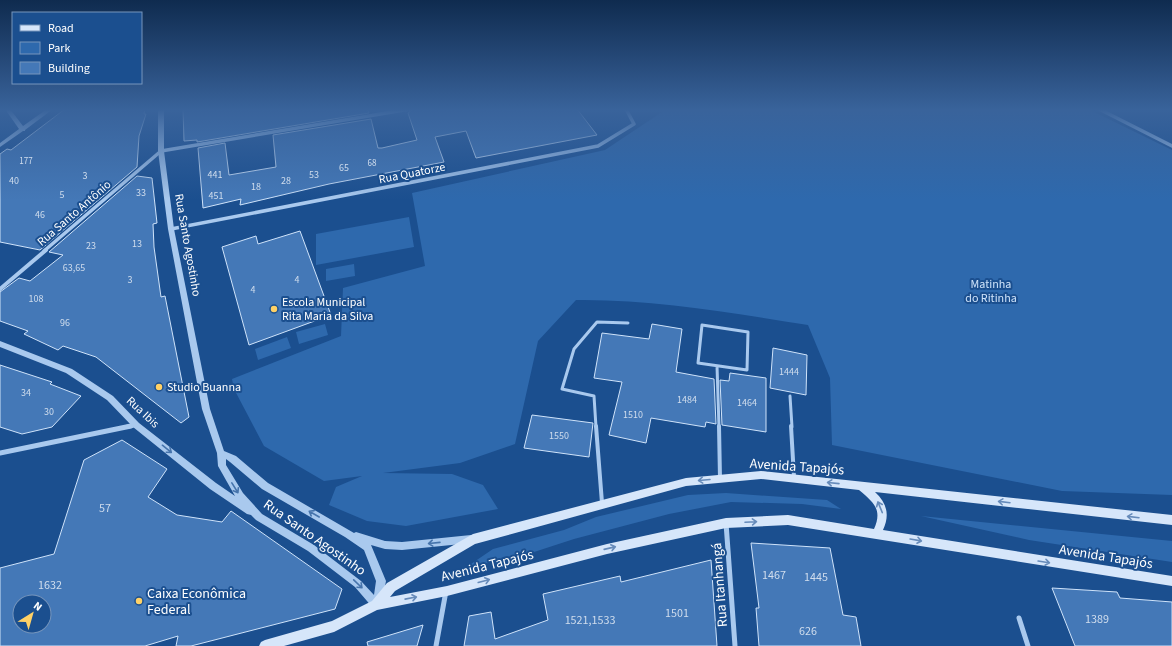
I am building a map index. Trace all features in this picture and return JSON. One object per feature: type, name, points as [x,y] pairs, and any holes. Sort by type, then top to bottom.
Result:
[{"type":"main road","name":"Avenida Tapajós","points":[[376,605],[391,587],[472,538],[686,482],[761,475],[1172,520]]},
{"type":"main road","points":[[861,486],[876,499],[881,506],[883,521],[877,533]]},
{"type":"main road","name":"Avenida Tapajós","points":[[264,646],[334,626],[376,605],[446,591],[607,549],[726,523],[788,520],[877,533],[993,554],[1172,582]]},
{"type":"street","points":[[0,145],[9,139]]},
{"type":"street","name":"Rua Santo Agostinho","points":[[161,139],[161,151],[171,229],[206,409],[221,453],[222,466],[240,496],[259,517],[311,548],[358,584],[376,605]]},
{"type":"street","points":[[161,151],[231,139]]},
{"type":"street","name":"Rua Quatorze","points":[[171,229],[598,146],[609,139]]},
{"type":"street","points":[[1158,139],[1172,146]]},
{"type":"street","name":"Rua Santo Antônio","points":[[0,289],[161,151]]},
{"type":"street","name":"Rua Ibis","points":[[0,344],[69,371],[110,398],[136,425],[213,486],[259,517]]},
{"type":"street","points":[[0,453],[136,425]]},
{"type":"street","name":"Rua Santo Agostinho","points":[[221,453],[234,459],[265,486],[348,534],[367,547],[381,581],[376,605]]},
{"type":"street","name":"Rua Itanhangá","points":[[726,523],[735,646]]},
{"type":"street","points":[[348,534],[385,545],[396,546],[472,538]]},
{"type":"street","points":[[436,646],[446,591]]},
{"type":"street","points":[[1019,618],[1028,646]]},
{"type":"lane","points":[[603,504],[594,396],[562,389],[574,349],[597,322],[628,323]]},
{"type":"lane","points":[[702,325],[748,332],[747,370],[717,366],[698,363],[702,325]]},
{"type":"lane","points":[[717,366],[720,479]]},
{"type":"lane","points":[[790,396],[794,479]]},
{"type":"green space","name":"Matinha do Ritinha","points":[[621,139],[1150,139],[1172,150],[1172,495],[1062,491],[832,445],[830,378],[808,325],[663,304],[605,300],[576,300],[538,341],[515,444],[460,463],[383,473],[452,474],[483,485],[498,509],[406,526],[367,521],[329,505],[336,487],[362,476],[324,481],[264,446],[234,389],[232,379],[341,336],[343,288],[425,266],[412,193],[605,150]]},
{"type":"green space","points":[[409,217],[414,247],[316,265],[316,234]]},
{"type":"green space","points":[[354,264],[355,276],[326,281],[326,269]]},
{"type":"green space","points":[[325,324],[328,335],[299,344],[296,332]]},
{"type":"green space","points":[[287,337],[291,348],[258,360],[255,349]]},
{"type":"green space","points":[[726,493],[827,500],[841,509],[802,504],[731,502],[669,514],[574,539],[531,553],[489,563],[468,566],[493,549],[564,530],[596,517],[688,495]]},
{"type":"green space","points":[[921,516],[1172,541],[1172,562],[1029,540]]},
{"type":"building","points":[[25,139],[139,139],[137,167],[40,250],[0,242],[0,154],[7,149],[11,150]]},
{"type":"building","points":[[184,139],[214,139],[197,142],[197,140],[184,141]]},
{"type":"building","points":[[273,139],[376,139],[378,148],[417,140],[436,139],[444,162],[329,184],[240,205],[241,199],[203,208],[198,148],[225,143],[229,175],[276,167]]},
{"type":"building","points":[[469,139],[575,139],[476,158]]},
{"type":"building","points":[[137,176],[152,178],[157,223],[153,224],[154,247],[161,297],[165,296],[189,417],[181,423],[96,357],[63,346],[58,350],[24,334],[28,331],[0,321],[0,292],[19,278],[30,281],[63,255],[49,252]]},
{"type":"building","points":[[300,231],[331,315],[249,345],[222,247],[256,236],[258,244]]},
{"type":"building","points":[[652,324],[682,329],[676,372],[714,379],[716,424],[706,422],[705,427],[651,418],[646,443],[609,435],[622,382],[594,378],[602,333],[649,339]]},
{"type":"building","points":[[773,348],[807,355],[806,395],[770,388]]},
{"type":"building","points":[[0,365],[52,382],[50,384],[81,396],[52,427],[22,434],[0,427]]},
{"type":"building","points":[[730,373],[766,378],[766,432],[722,425],[720,380],[729,381]]},
{"type":"building","points":[[532,415],[593,423],[589,457],[524,448]]},
{"type":"building","points":[[122,440],[167,469],[148,497],[177,515],[222,522],[231,511],[342,589],[335,609],[191,646],[176,646],[178,636],[145,646],[0,646],[0,568],[54,554],[84,460]]},
{"type":"building","points":[[751,543],[830,548],[843,615],[856,617],[861,646],[759,646],[756,608],[759,608]]},
{"type":"building","points":[[711,560],[717,646],[464,646],[469,616],[491,612],[495,639],[548,620],[543,594],[620,576],[621,582]]},
{"type":"building","points":[[1052,588],[1117,592],[1120,598],[1172,602],[1172,646],[1075,646]]},
{"type":"building","points":[[423,625],[417,646],[368,646],[367,642]]},
{"type":"place","name":"Escola Municipal Rita Maria da Silva","points":[[274,309]]},
{"type":"place","name":"Studio Buanna","points":[[159,387]]},
{"type":"place","name":"Caixa Econômica Federal","points":[[139,601]]}]
